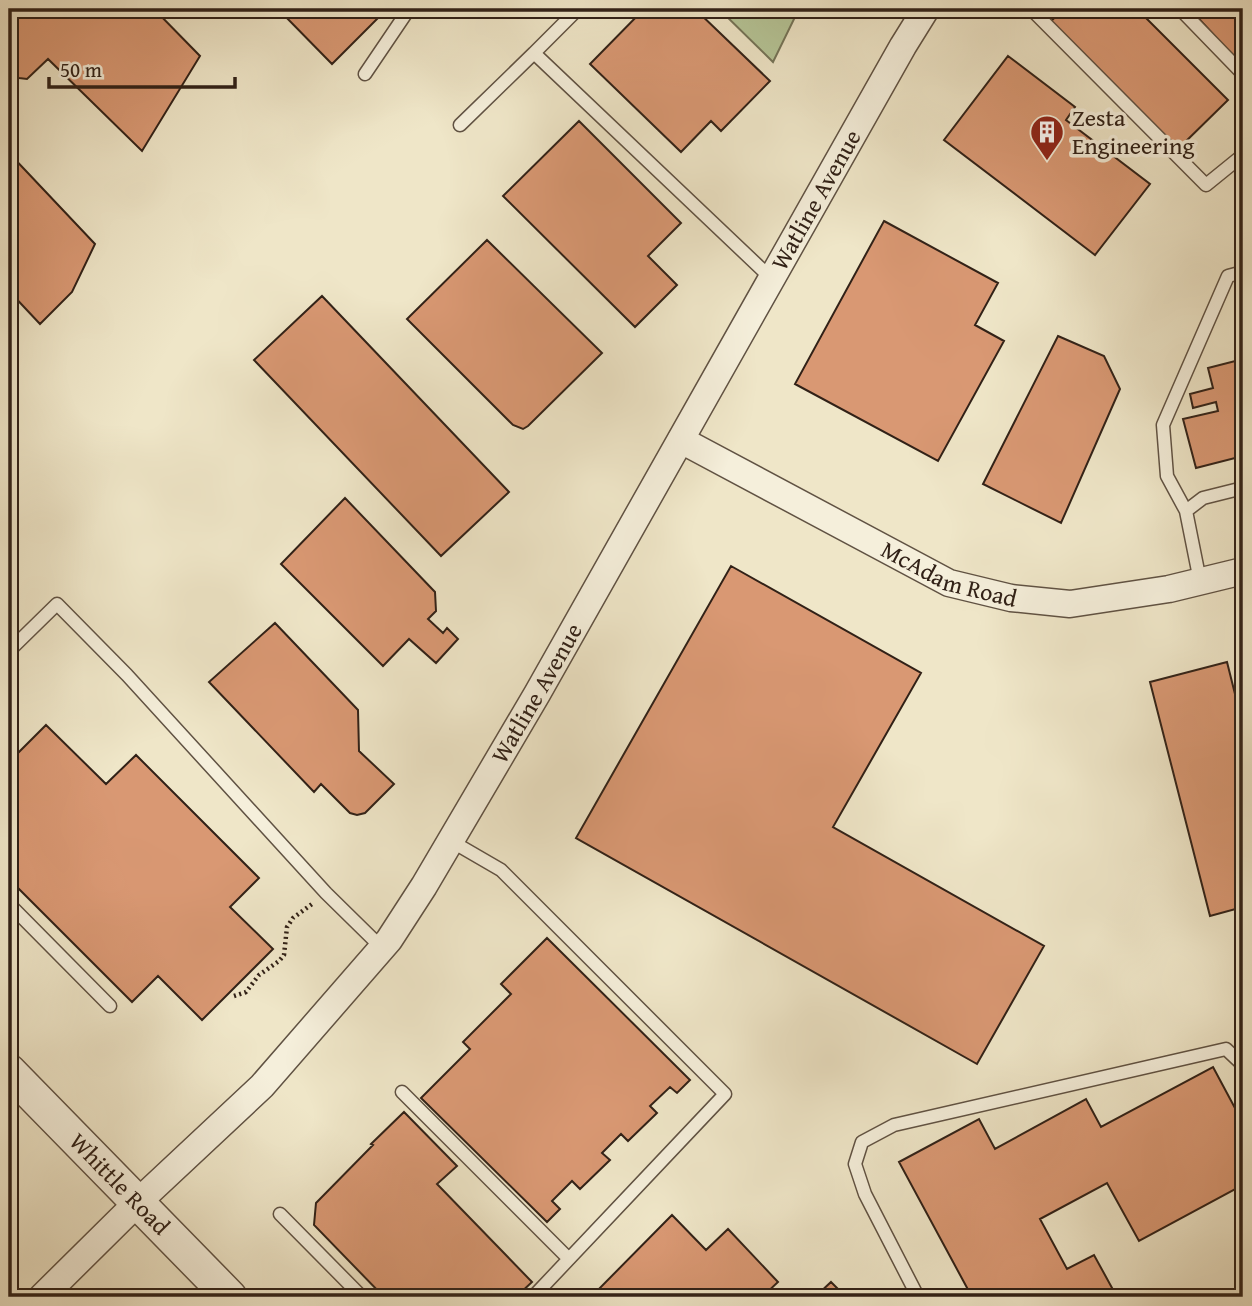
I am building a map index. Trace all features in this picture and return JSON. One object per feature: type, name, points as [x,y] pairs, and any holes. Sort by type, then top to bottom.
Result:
[{"type":"street","name":"Watline Avenue","points":[[42,1297],[262,1086],[382,948],[424,886],[537,694],[926,9]]},
{"type":"street","name":"McAdam Road","points":[[681,440],[949,583],[1011,598],[1070,604],[1169,589],[1243,571]]},
{"type":"street","name":"Whittle Road","points":[[9,1071],[230,1297]]},
{"type":"lane","points":[[365,74],[409,9]]},
{"type":"lane","points":[[460,125],[578,9]]},
{"type":"lane","points":[[1031,9],[1206,186],[1243,155]]},
{"type":"lane","points":[[1180,9],[1243,74]]},
{"type":"lane","points":[[534,52],[772,279]]},
{"type":"lane","points":[[1200,581],[1186,511],[1167,476],[1163,425],[1228,276],[1243,272]]},
{"type":"lane","points":[[1186,511],[1203,498],[1243,488]]},
{"type":"lane","points":[[9,652],[57,604],[127,675],[326,893],[382,948]]},
{"type":"lane","points":[[451,841],[501,870],[725,1094],[533,1297]]},
{"type":"lane","points":[[9,904],[110,1006]]},
{"type":"lane","points":[[918,1297],[865,1194],[855,1164],[862,1142],[894,1125],[1226,1049],[1243,1065]]},
{"type":"lane","points":[[402,1092],[569,1259]]},
{"type":"lane","points":[[280,1214],[362,1297]]},
{"type":"path","points":[[234,996],[246,992],[259,975],[279,961],[284,955],[287,927],[293,918],[326,893]]},
{"type":"green space","points":[[719,9],[790,9],[796,15],[773,62]]},
{"type":"building","points":[[9,9],[154,9],[200,56],[142,151],[48,59],[27,79],[13,75],[9,79]]},
{"type":"building","points":[[278,9],[387,9],[332,64]]},
{"type":"building","points":[[644,9],[695,9],[770,81],[721,131],[711,121],[681,152],[590,64]]},
{"type":"building","points":[[1064,9],[1137,9],[1228,100],[1177,150],[1050,22]]},
{"type":"building","points":[[1190,9],[1243,9],[1243,67]]},
{"type":"building","name":"Zesta Engineering","points":[[1008,56],[1075,107],[1066,120],[1150,184],[1095,255],[944,140]]},
{"type":"building","points":[[579,121],[681,223],[648,256],[677,285],[635,327],[503,196]]},
{"type":"building","points":[[9,153],[95,244],[72,292],[40,324],[9,291]]},
{"type":"building","points":[[884,221],[998,283],[975,325],[1004,341],[938,461],[795,384]]},
{"type":"building","points":[[487,240],[602,353],[523,429],[513,425],[407,319]]},
{"type":"building","points":[[322,296],[509,492],[441,556],[254,360]]},
{"type":"building","points":[[1058,336],[1104,356],[1120,389],[1061,523],[983,484]]},
{"type":"building","points":[[1243,359],[1243,456],[1196,468],[1183,419],[1218,411],[1216,402],[1193,408],[1190,394],[1213,388],[1208,368]]},
{"type":"building","points":[[345,498],[435,592],[436,611],[428,619],[443,633],[447,628],[458,639],[436,663],[409,639],[383,666],[281,564]]},
{"type":"building","points":[[731,566],[921,673],[833,827],[1044,946],[977,1064],[576,838]]},
{"type":"building","points":[[275,623],[358,710],[359,751],[394,784],[365,813],[350,813],[321,784],[314,792],[209,682]]},
{"type":"building","points":[[1227,662],[1236,698],[1243,696],[1243,907],[1210,916],[1150,682]]},
{"type":"building","points":[[46,725],[106,784],[136,755],[259,878],[230,907],[273,949],[202,1020],[158,976],[132,1002],[9,879],[9,762]]},
{"type":"building","points":[[547,938],[690,1080],[677,1093],[670,1087],[650,1106],[657,1113],[628,1141],[621,1134],[602,1153],[610,1160],[580,1189],[572,1181],[552,1201],[560,1209],[547,1222],[421,1098],[470,1049],[463,1042],[511,994],[501,984]]},
{"type":"building","points":[[1213,1067],[1243,1123],[1243,1185],[1139,1241],[1107,1183],[1040,1219],[1067,1269],[1094,1255],[1117,1297],[972,1297],[899,1162],[979,1119],[995,1149],[1086,1099],[1101,1127]]},
{"type":"building","points":[[404,1112],[457,1166],[437,1184],[532,1282],[516,1297],[384,1297],[314,1225],[316,1203]]},
{"type":"building","points":[[672,1215],[706,1250],[728,1229],[778,1282],[762,1297],[591,1297]]},
{"type":"building","points":[[831,1282],[846,1297],[815,1297]]},
{"type":"place","name":"Zesta Engineering","points":[[1047,162]]}]
